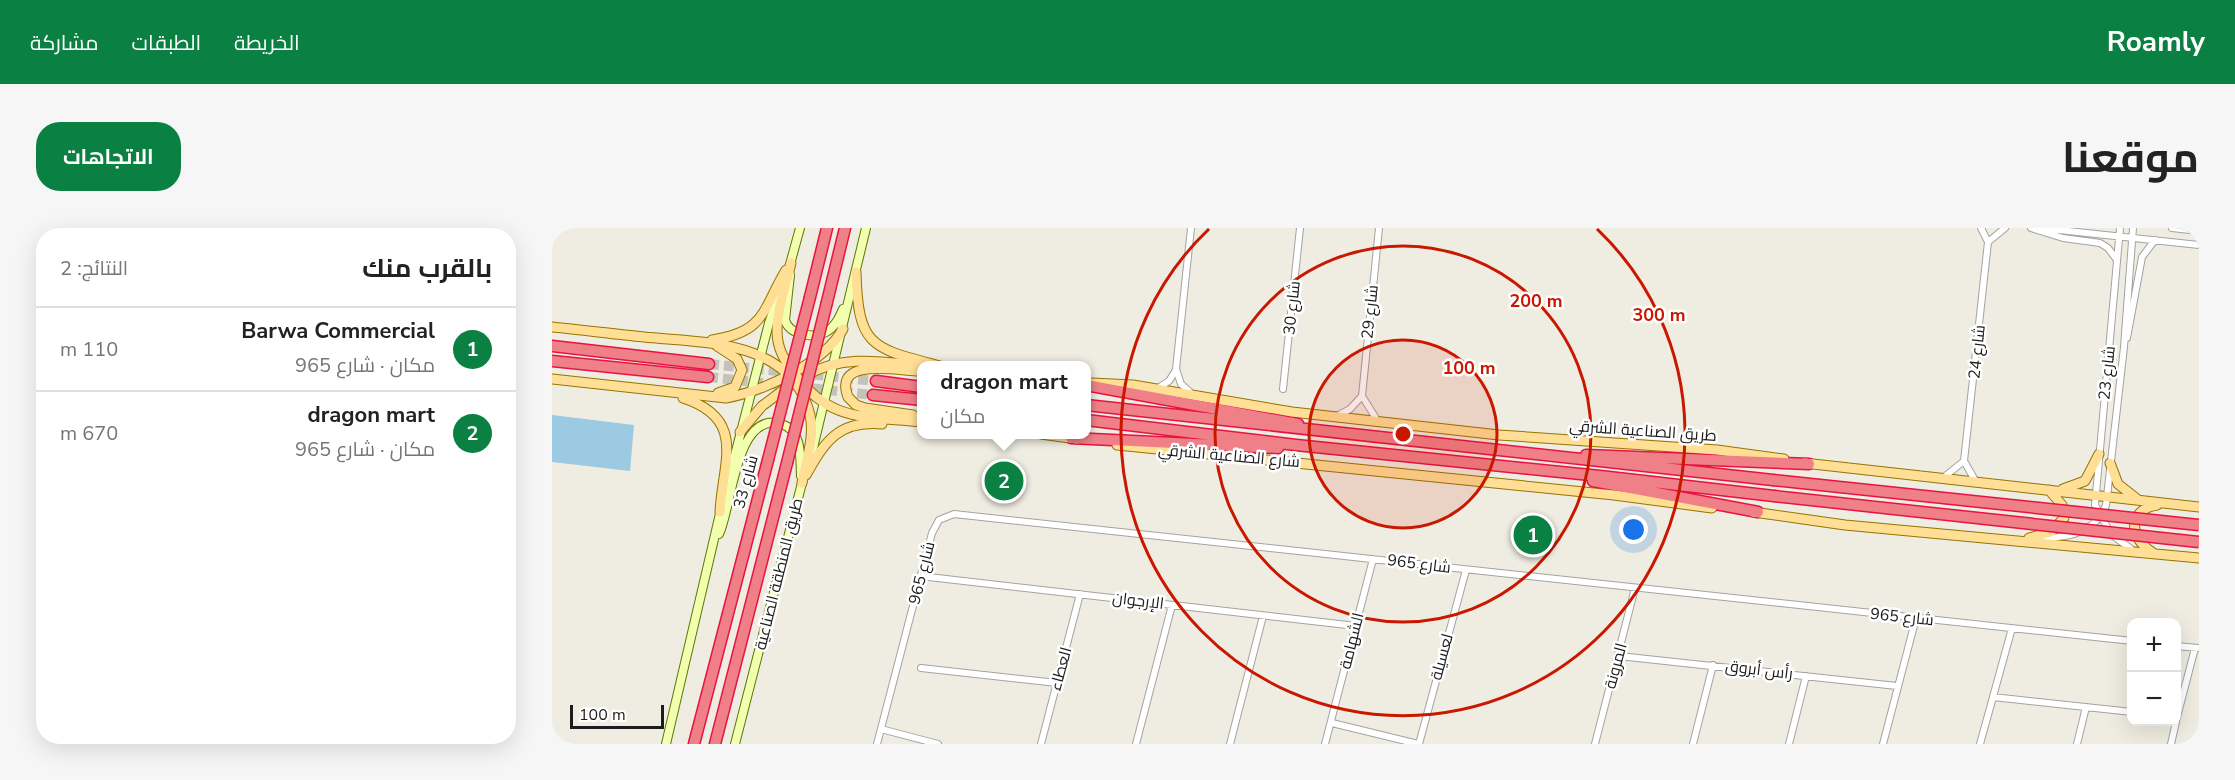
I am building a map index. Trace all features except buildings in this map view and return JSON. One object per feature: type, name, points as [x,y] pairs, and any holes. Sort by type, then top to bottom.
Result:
[{"type":"highway","name":"شارع 33","points":[[694,744],[826,228]]},
{"type":"highway","points":[[715,744],[845,228]]},
{"type":"highway","points":[[552,346],[709,364]]},
{"type":"highway","points":[[552,361],[708,377]]},
{"type":"highway","points":[[876,381],[917,386]]},
{"type":"highway","points":[[1091,385],[1325,430]]},
{"type":"highway","points":[[873,395],[917,400]]},
{"type":"highway","name":"طريق الصناعية الشرقي","points":[[1091,406],[1272,427],[1325,430],[1562,456],[1602,463],[2199,525]]},
{"type":"highway","points":[[1091,421],[1296,446],[1560,472],[2199,542]]},
{"type":"highway","points":[[1091,439],[1275,448],[1296,446]]},
{"type":"highway","points":[[1562,456],[1629,455],[1809,464]]},
{"type":"highway","points":[[1560,472],[1610,485],[1758,512]]},
{"type":"main road","points":[[699,342],[732,337],[749,329],[763,314],[791,263]]},
{"type":"main road","points":[[791,263],[777,331],[782,355],[808,409],[811,428],[802,483]]},
{"type":"main road","points":[[856,272],[858,308],[862,324],[873,340],[896,356],[918,361]]},
{"type":"main road","points":[[552,327],[743,348],[761,355],[793,377],[824,405],[851,415],[917,423]]},
{"type":"main road","points":[[741,432],[762,406],[793,377],[824,354],[843,329]]},
{"type":"main road","points":[[552,378],[571,376],[726,392],[739,383],[742,370],[737,359],[712,343]]},
{"type":"main road","points":[[552,378],[726,398],[751,393],[834,364],[864,360],[917,366]]},
{"type":"main road","points":[[917,371],[861,369],[849,378],[846,388],[849,397],[859,407],[917,416]]},
{"type":"main road","name":"طريق الصناعية الشرقي","points":[[1091,384],[1117,383],[1158,388],[1335,417],[1593,444],[1716,450],[1809,464],[2199,507]]},
{"type":"main road","points":[[667,393],[702,406],[722,429],[729,450],[720,512]]},
{"type":"main road","points":[[802,483],[824,446],[846,428],[874,423],[917,424]]},
{"type":"main road","name":"شارع الصناعية الشرقي","points":[[1076,439],[1096,443],[1386,470],[1758,512]]},
{"type":"main road","points":[[2049,490],[2073,488],[2085,481],[2099,454]]},
{"type":"main road","points":[[2110,463],[2118,484],[2129,494],[2142,501]]},
{"type":"main road","points":[[2023,539],[2051,532],[2061,523],[2064,509],[2049,490]]},
{"type":"main road","points":[[2154,554],[2138,540],[2135,530],[2136,520],[2147,508],[2168,504]]},
{"type":"main road","points":[[1758,512],[1845,525],[2023,539],[2199,558]]},
{"type":"street","name":"شارع 33","points":[[713,547],[720,512],[775,303],[791,263],[800,228]]},
{"type":"street","points":[[824,405],[866,228]]},
{"type":"street","points":[[1158,388],[1169,381],[1176,369],[1191,228]]},
{"type":"street","name":"شارع 30","points":[[1283,389],[1300,228]]},
{"type":"street","name":"شارع 29","points":[[1362,396],[1379,228]]},
{"type":"street","points":[[1981,228],[1989,242],[2004,228]]},
{"type":"street","points":[[2031,228],[2063,238],[2100,243],[2108,248],[2118,262]]},
{"type":"street","points":[[2040,228],[2199,245]]},
{"type":"street","name":"شارع 23","points":[[2121,228],[2095,496],[2100,517],[2116,539],[2137,552]]},
{"type":"street","name":"شارع 23","points":[[2100,517],[2107,497],[2124,347],[2133,228]]},
{"type":"street","points":[[2172,228],[2199,231]]},
{"type":"street","name":"شارع 23","points":[[2124,347],[2131,326],[2142,257],[2155,240]]},
{"type":"street","name":"شارع 24","points":[[1964,461],[1989,242]]},
{"type":"street","points":[[791,263],[786,320],[788,327],[793,331],[812,335],[827,332],[839,320],[850,294]]},
{"type":"street","points":[[1176,369],[1181,384],[1193,394]]},
{"type":"street","points":[[1335,417],[1350,408],[1362,396],[1377,420]]},
{"type":"street","name":"طريق المنطقة الصناعية","points":[[735,744],[824,405]]},
{"type":"street","points":[[666,744],[713,547],[723,526],[742,449],[757,429],[772,422],[780,423],[793,431],[798,443],[802,483]]},
{"type":"street","points":[[1942,478],[1954,472],[1964,461],[1976,482]]},
{"type":"street","name":"شارع 965","points":[[877,744],[934,526],[943,516],[954,514],[2127,640]]},
{"type":"street","points":[[2023,539],[2074,535],[2089,527],[2100,517]]},
{"type":"street","name":"الشهامة","points":[[1325,744],[1373,559]]},
{"type":"street","name":"لعسيلة","points":[[1419,744],[1466,570]]},
{"type":"street","name":"الإرجوان","points":[[920,576],[1356,626]]},
{"type":"street","name":"المرونة","points":[[1595,744],[1635,588]]},
{"type":"street","name":"العطاء","points":[[1041,744],[1080,594]]},
{"type":"street","points":[[1136,744],[1172,605]]},
{"type":"street","points":[[1230,744],[1263,616]]},
{"type":"street","points":[[1883,744],[1916,618]]},
{"type":"street","points":[[1980,744],[2012,628]]},
{"type":"street","points":[[2181,646],[2197,648],[2181,705]]},
{"type":"street","name":"رأس أبروق","points":[[1619,656],[1897,686]]},
{"type":"street","points":[[1693,744],[1713,665]]},
{"type":"street","points":[[921,668],[1057,683]]},
{"type":"street","points":[[1789,744],[1806,676]]},
{"type":"street","points":[[1993,697],[2127,711]]},
{"type":"street","points":[[2077,744],[2086,707]]},
{"type":"street","points":[[1332,723],[1419,744]]},
{"type":"street","points":[[2171,744],[2175,726]]},
{"type":"street","points":[[881,729],[938,744]]},
{"type":"water","points":[[552,415],[634,425],[630,471],[552,462]]},
{"type":"tunnel","points":[[709,364],[876,381]]},
{"type":"tunnel","points":[[708,377],[873,395]]},
{"type":"place","name":"dragon mart","points":[[1004,481]]},
{"type":"place","name":"Barwa Commercial","points":[[1533,535]]}]
